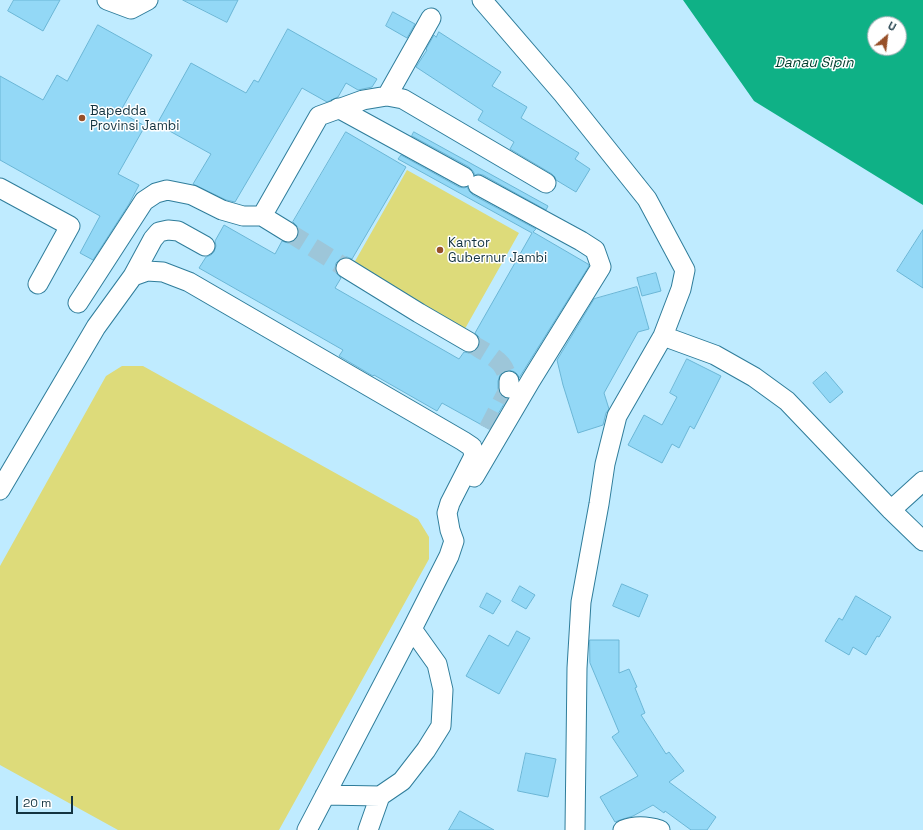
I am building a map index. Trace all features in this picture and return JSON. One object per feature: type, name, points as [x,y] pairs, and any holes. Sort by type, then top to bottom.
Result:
[{"type":"street","points":[[107,0],[131,9],[148,0]]},
{"type":"street","points":[[482,0],[563,94],[647,199],[674,248],[684,270],[681,289],[663,336],[617,416],[605,464],[581,602],[577,668],[575,830]]},
{"type":"street","points":[[387,96],[431,18]]},
{"type":"street","points":[[262,216],[319,116],[363,100],[387,96],[403,99],[546,182]]},
{"type":"street","points":[[338,108],[595,250],[600,267],[462,497]]},
{"type":"street","points":[[0,188],[70,226],[38,284]]},
{"type":"street","points":[[78,303],[144,201],[156,193],[167,190],[192,195],[222,210],[243,216],[262,216],[288,232]]},
{"type":"street","points":[[1,488],[96,327],[133,276],[153,239],[159,232],[168,230],[178,231],[205,246]]},
{"type":"street","points":[[346,268],[469,342]]},
{"type":"street","points":[[133,276],[147,271],[163,272],[189,282],[463,441],[472,447],[474,456]]},
{"type":"street","points":[[663,336],[715,355],[754,377],[781,397],[891,510],[923,540]]},
{"type":"street","points":[[307,830],[449,556],[454,541],[450,530],[447,513],[450,503],[488,429]]},
{"type":"street","points":[[891,510],[923,481]]},
{"type":"street","points":[[325,795],[380,796],[402,781],[426,750],[441,726],[443,690],[437,664],[412,629]]},
{"type":"street","points":[[368,830],[380,796]]},
{"type":"street","points":[[623,830],[630,827],[640,826],[652,827],[660,830]]},
{"type":"shaded area","points":[[407,170],[519,233],[462,334],[350,270]]},
{"type":"shaded area","points":[[122,366],[143,366],[418,519],[429,537],[429,559],[279,830],[118,830],[0,765],[0,566],[106,376]]},
{"type":"water","name":"Danau Sipin","points":[[683,0],[923,0],[923,205],[754,101]]},
{"type":"building","points":[[14,0],[60,0],[43,31],[8,11]]},
{"type":"building","points":[[183,0],[238,0],[227,22]]},
{"type":"building","points":[[393,12],[415,24],[407,38],[386,26]]},
{"type":"building","name":"Bapedda Provinsi Jambi","points":[[98,25],[152,55],[120,112],[145,126],[118,174],[139,185],[129,204],[93,260],[80,253],[100,216],[0,160],[0,76],[43,100],[57,75],[67,81]]},
{"type":"building","points":[[288,29],[377,79],[372,87],[358,90],[346,83],[338,97],[327,102],[302,88],[235,202],[226,200],[193,184],[211,154],[157,124],[191,63],[246,93],[254,80],[258,82]]},
{"type":"building","points":[[439,32],[501,72],[492,86],[527,107],[521,118],[579,153],[575,159],[590,169],[576,192],[556,180],[552,174],[510,149],[514,142],[478,120],[483,111],[416,67],[427,50],[426,49],[434,35],[436,37]]},
{"type":"building","points":[[346,132],[406,167],[352,259],[347,257],[341,258],[336,263],[336,273],[341,278],[335,288],[459,359],[464,352],[474,352],[479,347],[479,337],[475,333],[532,233],[398,159],[401,155],[459,187],[467,187],[473,195],[536,229],[533,232],[589,266],[519,378],[515,372],[509,370],[504,371],[500,375],[498,381],[499,393],[507,399],[489,429],[442,403],[437,411],[374,375],[373,376],[339,356],[343,350],[199,268],[206,257],[214,252],[216,246],[215,241],[224,225],[275,254],[282,241],[288,243],[294,241],[298,237],[299,232],[297,226],[293,222]]},
{"type":"building","points":[[414,132],[548,206],[546,210],[483,175],[475,175],[469,167],[412,136]]},
{"type":"building","points":[[923,230],[923,288],[897,271]]},
{"type":"building","points":[[656,273],[661,291],[642,296],[637,278]]},
{"type":"building","points":[[637,287],[649,329],[638,332],[604,393],[609,409],[606,413],[603,425],[578,433],[557,360],[594,299]]},
{"type":"building","points":[[687,359],[721,376],[694,429],[690,426],[679,448],[672,444],[662,463],[628,445],[644,415],[662,425],[677,397],[670,393]]},
{"type":"building","points":[[826,372],[843,392],[830,403],[813,383]]},
{"type":"building","points":[[622,584],[648,595],[639,617],[613,606]]},
{"type":"building","points":[[520,586],[535,595],[526,609],[512,601]]},
{"type":"building","points":[[487,593],[501,601],[493,614],[480,607]]},
{"type":"building","points":[[856,596],[891,617],[879,637],[877,636],[866,655],[853,647],[849,655],[825,641],[839,618],[842,620]]},
{"type":"building","points":[[517,631],[530,638],[499,694],[466,676],[489,635],[508,646]]},
{"type":"building","points":[[590,640],[619,640],[619,673],[629,669],[637,687],[635,688],[645,713],[641,715],[666,754],[669,752],[684,771],[669,782],[716,817],[707,830],[691,830],[665,811],[664,813],[653,805],[633,816],[615,822],[600,797],[638,776],[612,737],[619,732],[590,663]]},
{"type":"building","points":[[526,753],[556,759],[548,797],[518,791]]},
{"type":"building","points":[[460,811],[494,830],[449,830]]},
{"type":"tunnel","points":[[288,232],[346,268]]},
{"type":"tunnel","points":[[469,342],[498,361],[504,368],[509,381]]},
{"type":"tunnel","points":[[488,429],[509,388]]},
{"type":"place","name":"Bapedda Provinsi Jambi","points":[[82,118]]},
{"type":"place","name":"Kantor Gubernur Jambi","points":[[440,250]]}]
